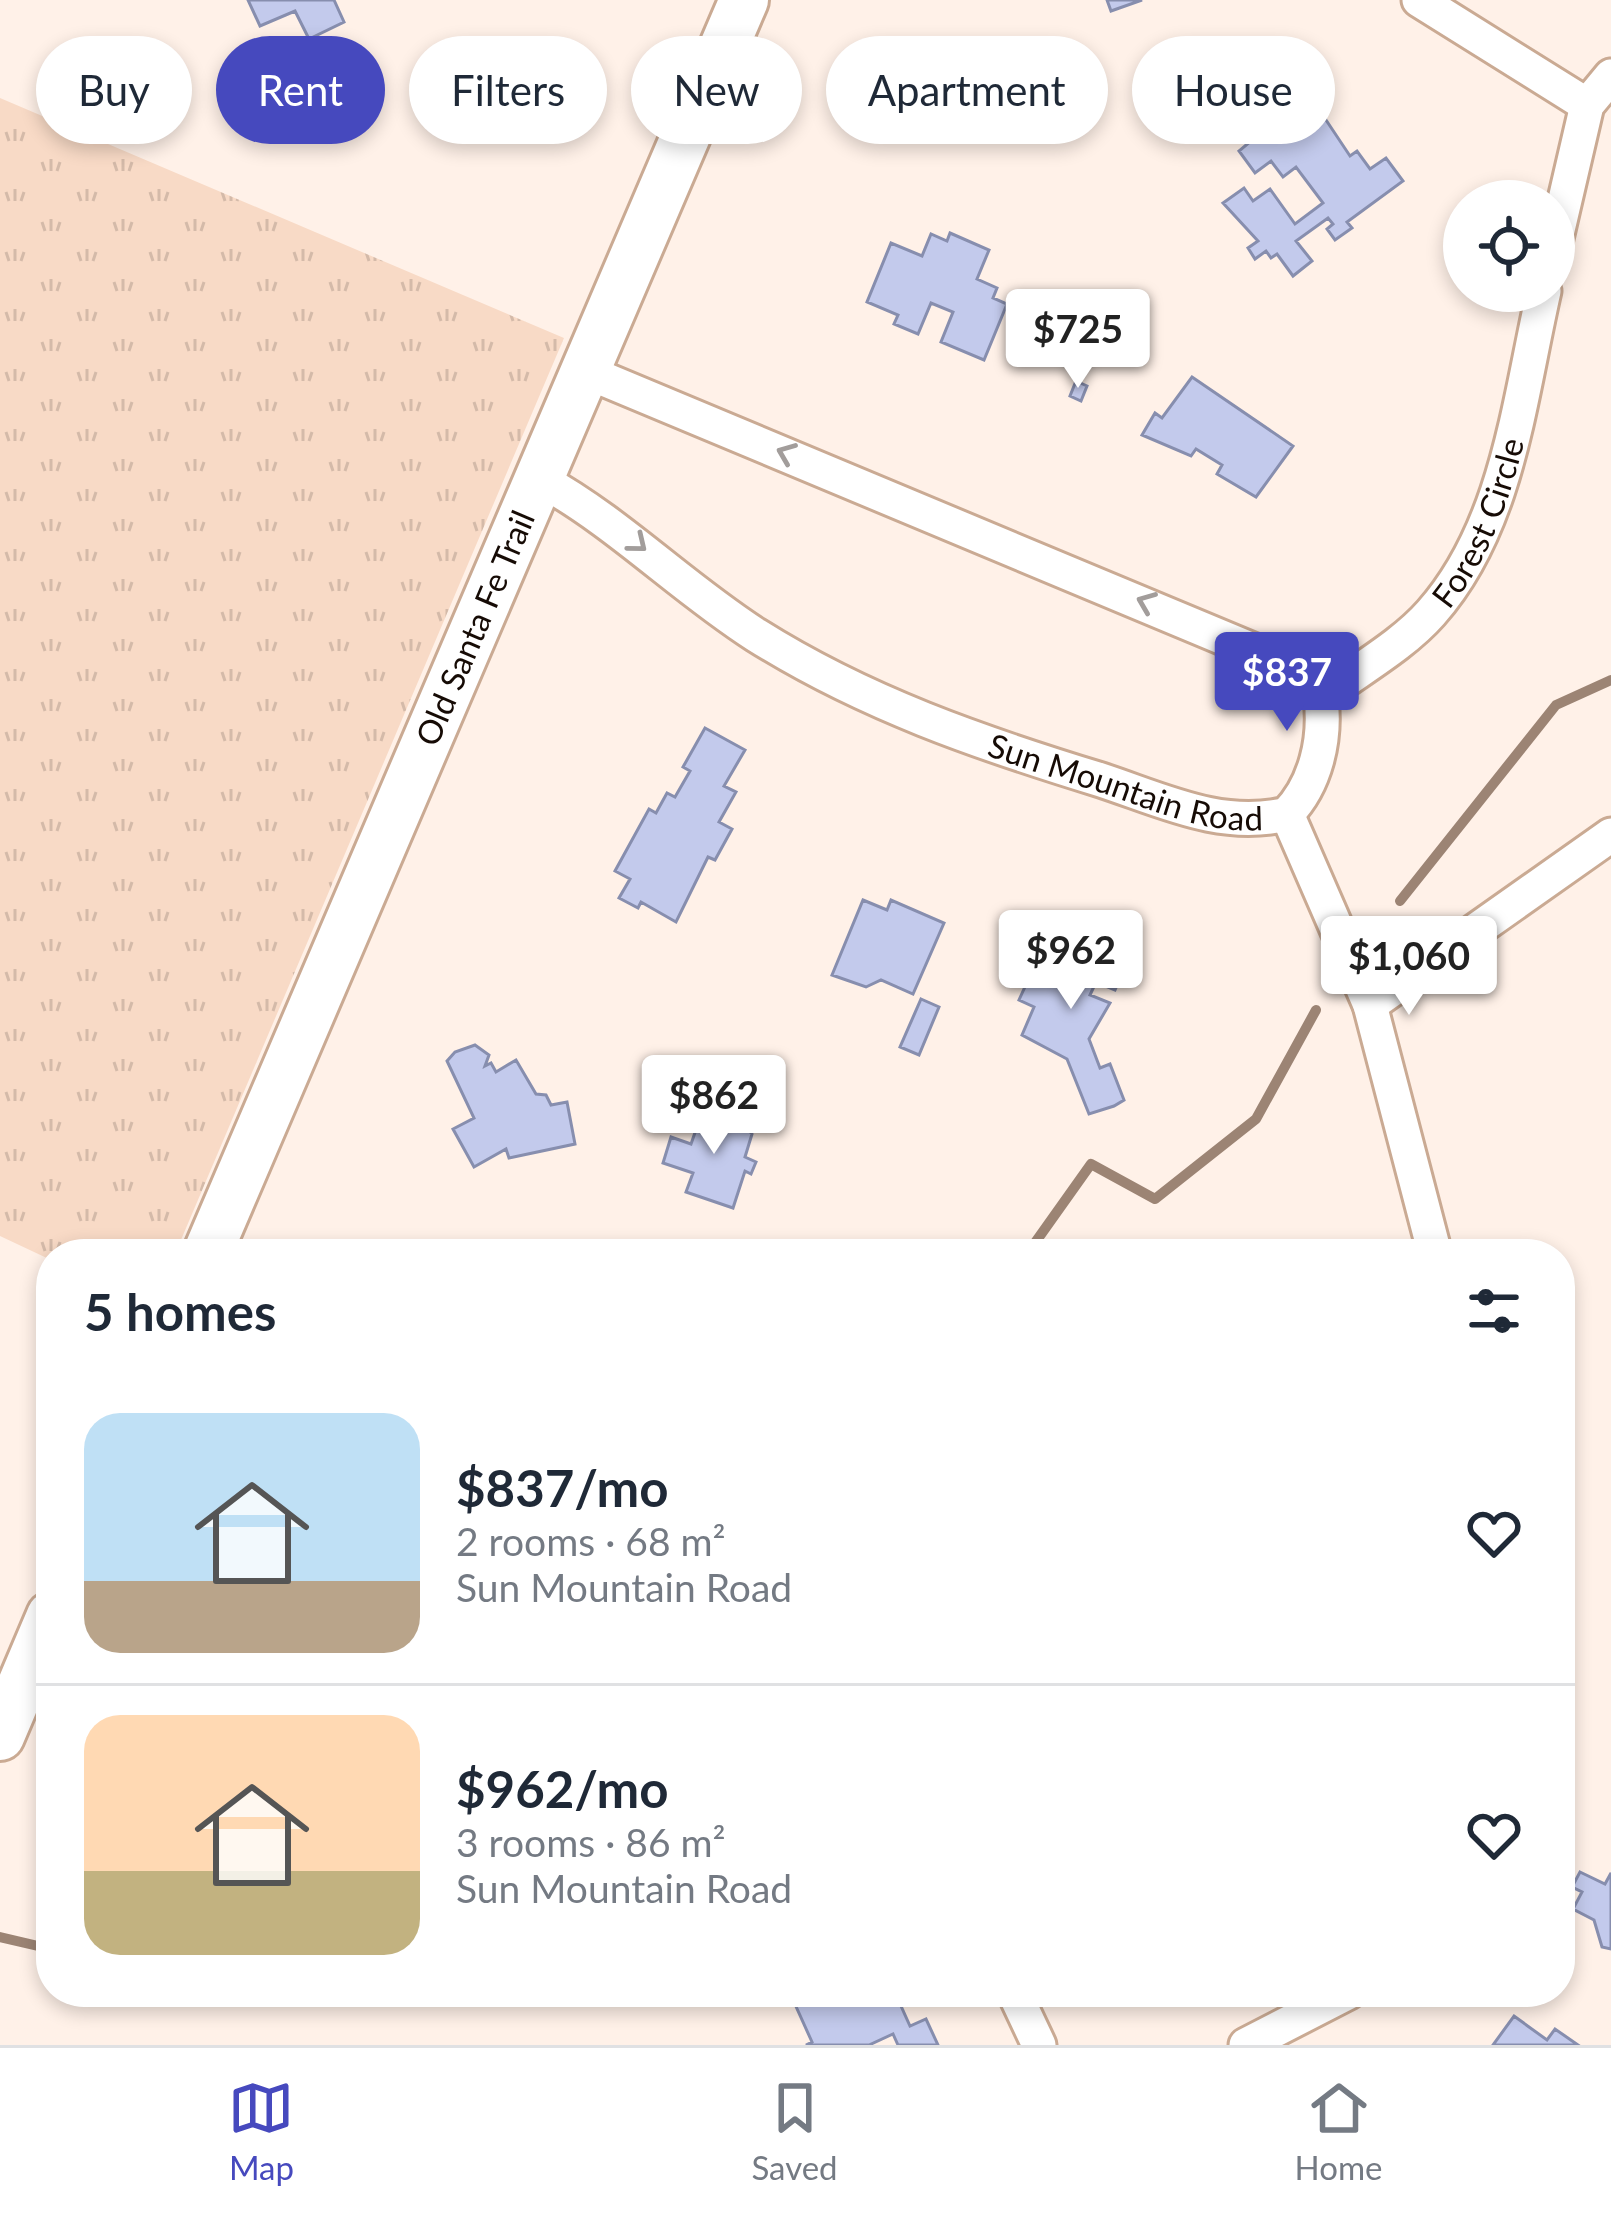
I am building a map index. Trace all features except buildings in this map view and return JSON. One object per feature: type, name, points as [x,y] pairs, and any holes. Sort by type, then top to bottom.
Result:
[{"type":"street","name":"Old Santa Fe Trail","points":[[213,1239],[744,0]]},
{"type":"street","points":[[1419,0],[1587,105]]},
{"type":"street","points":[[1570,180],[1587,105],[1611,76]]},
{"type":"street","name":"Forest Circle","points":[[1321,698],[1429,616],[1468,563],[1496,499],[1539,312]]},
{"type":"street","points":[[587,372],[1218,632],[1269,657],[1321,698]]},
{"type":"street","name":"Sun Mountain Road","points":[[541,480],[598,514],[752,632],[899,711],[990,747],[1198,813],[1259,821],[1287,814],[1300,800],[1312,773],[1324,728],[1321,698]]},
{"type":"street","points":[[1287,814],[1370,1005],[1432,1239]]},
{"type":"street","points":[[1370,1005],[1611,835]]},
{"type":"street","points":[[0,1736],[36,1651]]},
{"type":"street","points":[[1021,2007],[1039,2045]]},
{"type":"street","points":[[1246,2045],[1320,2007]]},
{"type":"green space","points":[[0,98],[36,113],[36,144],[108,144],[564,338],[181,1239],[36,1239],[36,1253],[0,1236]]},
{"type":"waterway","points":[[1400,901],[1556,705],[1611,680]]},
{"type":"waterway","points":[[1038,1239],[1091,1164],[1155,1199],[1256,1119],[1316,1010]]},
{"type":"waterway","points":[[0,1937],[36,1945]]}]
